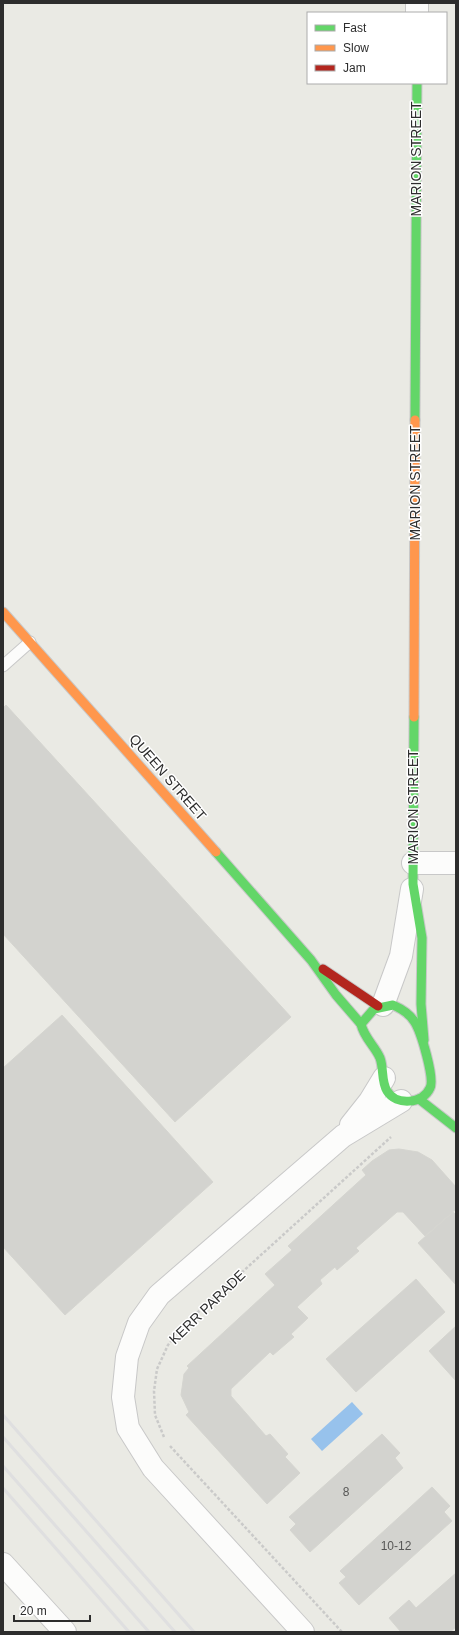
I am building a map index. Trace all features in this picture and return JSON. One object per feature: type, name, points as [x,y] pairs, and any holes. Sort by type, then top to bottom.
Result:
[{"type":"street","name":"MARION STREET","points":[[380,1006],[401,956],[413,873],[417,84]]},
{"type":"street","name":"QUEEN STREET","points":[[3,612],[311,960],[336,996],[361,1024]]},
{"type":"street","points":[[413,873],[456,863]]},
{"type":"street","name":"MARION STREET","points":[[413,873],[422,938],[421,1004],[424,1040]]},
{"type":"street","name":"QUEEN STREET","points":[[311,960],[380,1006],[393,1006],[409,1014],[424,1040]]},
{"type":"street","points":[[380,1006],[366,1014],[361,1024],[365,1039],[380,1057],[385,1088],[390,1096],[410,1100],[456,1128]]},
{"type":"street","points":[[424,1040],[432,1084],[440,1095]]},
{"type":"street","points":[[303,1632],[153,1468],[128,1428],[123,1397],[127,1357],[140,1324],[159,1295],[343,1136],[370,1101],[384,1078]]},
{"type":"street","points":[[343,1136],[426,1093],[432,1084]]},
{"type":"street","points":[[3,1564],[65,1632]]},
{"type":"lane","points":[[3,666],[30,642]]},
{"type":"path","name":"KERR PARADE","points":[[342,1632],[207,1486],[186,1466],[166,1441],[156,1415],[154,1391],[157,1369],[168,1345],[186,1324],[395,1134]]},
{"type":"water","points":[[352,1402],[363,1414],[322,1451],[311,1439]]},
{"type":"building","points":[[6,705],[291,1017],[175,1122],[3,934],[3,708]]},
{"type":"building","points":[[62,1015],[213,1182],[65,1315],[3,1247],[3,1068]]},
{"type":"building","points":[[399,1149],[418,1152],[432,1160],[456,1187],[456,1209],[425,1236],[403,1212],[397,1212],[356,1248],[359,1251],[337,1270],[335,1267],[320,1280],[322,1284],[297,1307],[308,1318],[291,1334],[294,1337],[273,1355],[270,1352],[231,1389],[231,1396],[266,1436],[270,1434],[288,1454],[285,1457],[300,1473],[267,1504],[186,1415],[189,1412],[181,1395],[184,1374],[189,1368],[187,1366],[275,1285],[265,1274],[292,1250],[288,1246],[366,1175],[362,1170],[372,1161],[389,1150]]},
{"type":"building","points":[[453,1212],[456,1215],[456,1285],[418,1243]]},
{"type":"building","points":[[416,1279],[445,1312],[356,1392],[326,1359]]},
{"type":"building","points":[[456,1326],[456,1381],[429,1351]]},
{"type":"building","points":[[382,1434],[400,1453],[395,1458],[403,1468],[310,1552],[290,1530],[296,1524],[289,1517]]},
{"type":"building","points":[[432,1487],[450,1506],[444,1512],[452,1521],[359,1605],[339,1583],[346,1577],[340,1571]]},
{"type":"building","points":[[456,1573],[456,1627],[450,1632],[401,1632],[389,1618],[409,1600],[416,1608]]},
{"type":"railway","points":[[3,1415],[194,1632]]},
{"type":"railway","points":[[3,1437],[175,1632]]},
{"type":"railway","points":[[3,1466],[149,1632]]},
{"type":"railway","points":[[3,1488],[129,1632]]},
{"type":"traffic: fast","points":[[415,420],[417,84]]},
{"type":"traffic: fast","points":[[414,717],[413,884],[422,938],[421,1004],[424,1040]]},
{"type":"traffic: fast","points":[[216,852],[311,960],[336,995],[361,1024]]},
{"type":"traffic: fast","points":[[393,1005],[405,1012],[414,1021],[420,1034],[429,1065],[431,1075],[430,1088],[427,1093],[416,1100],[403,1101],[391,1096],[387,1091],[384,1083],[380,1058],[362,1029],[361,1024],[374,1009],[393,1005]]},
{"type":"traffic: fast","points":[[419,1099],[456,1128]]},
{"type":"traffic: slow","points":[[414,717],[415,420]]},
{"type":"traffic: slow","points":[[3,612],[216,852]]},
{"type":"traffic: jam","points":[[323,969],[378,1006]]}]
